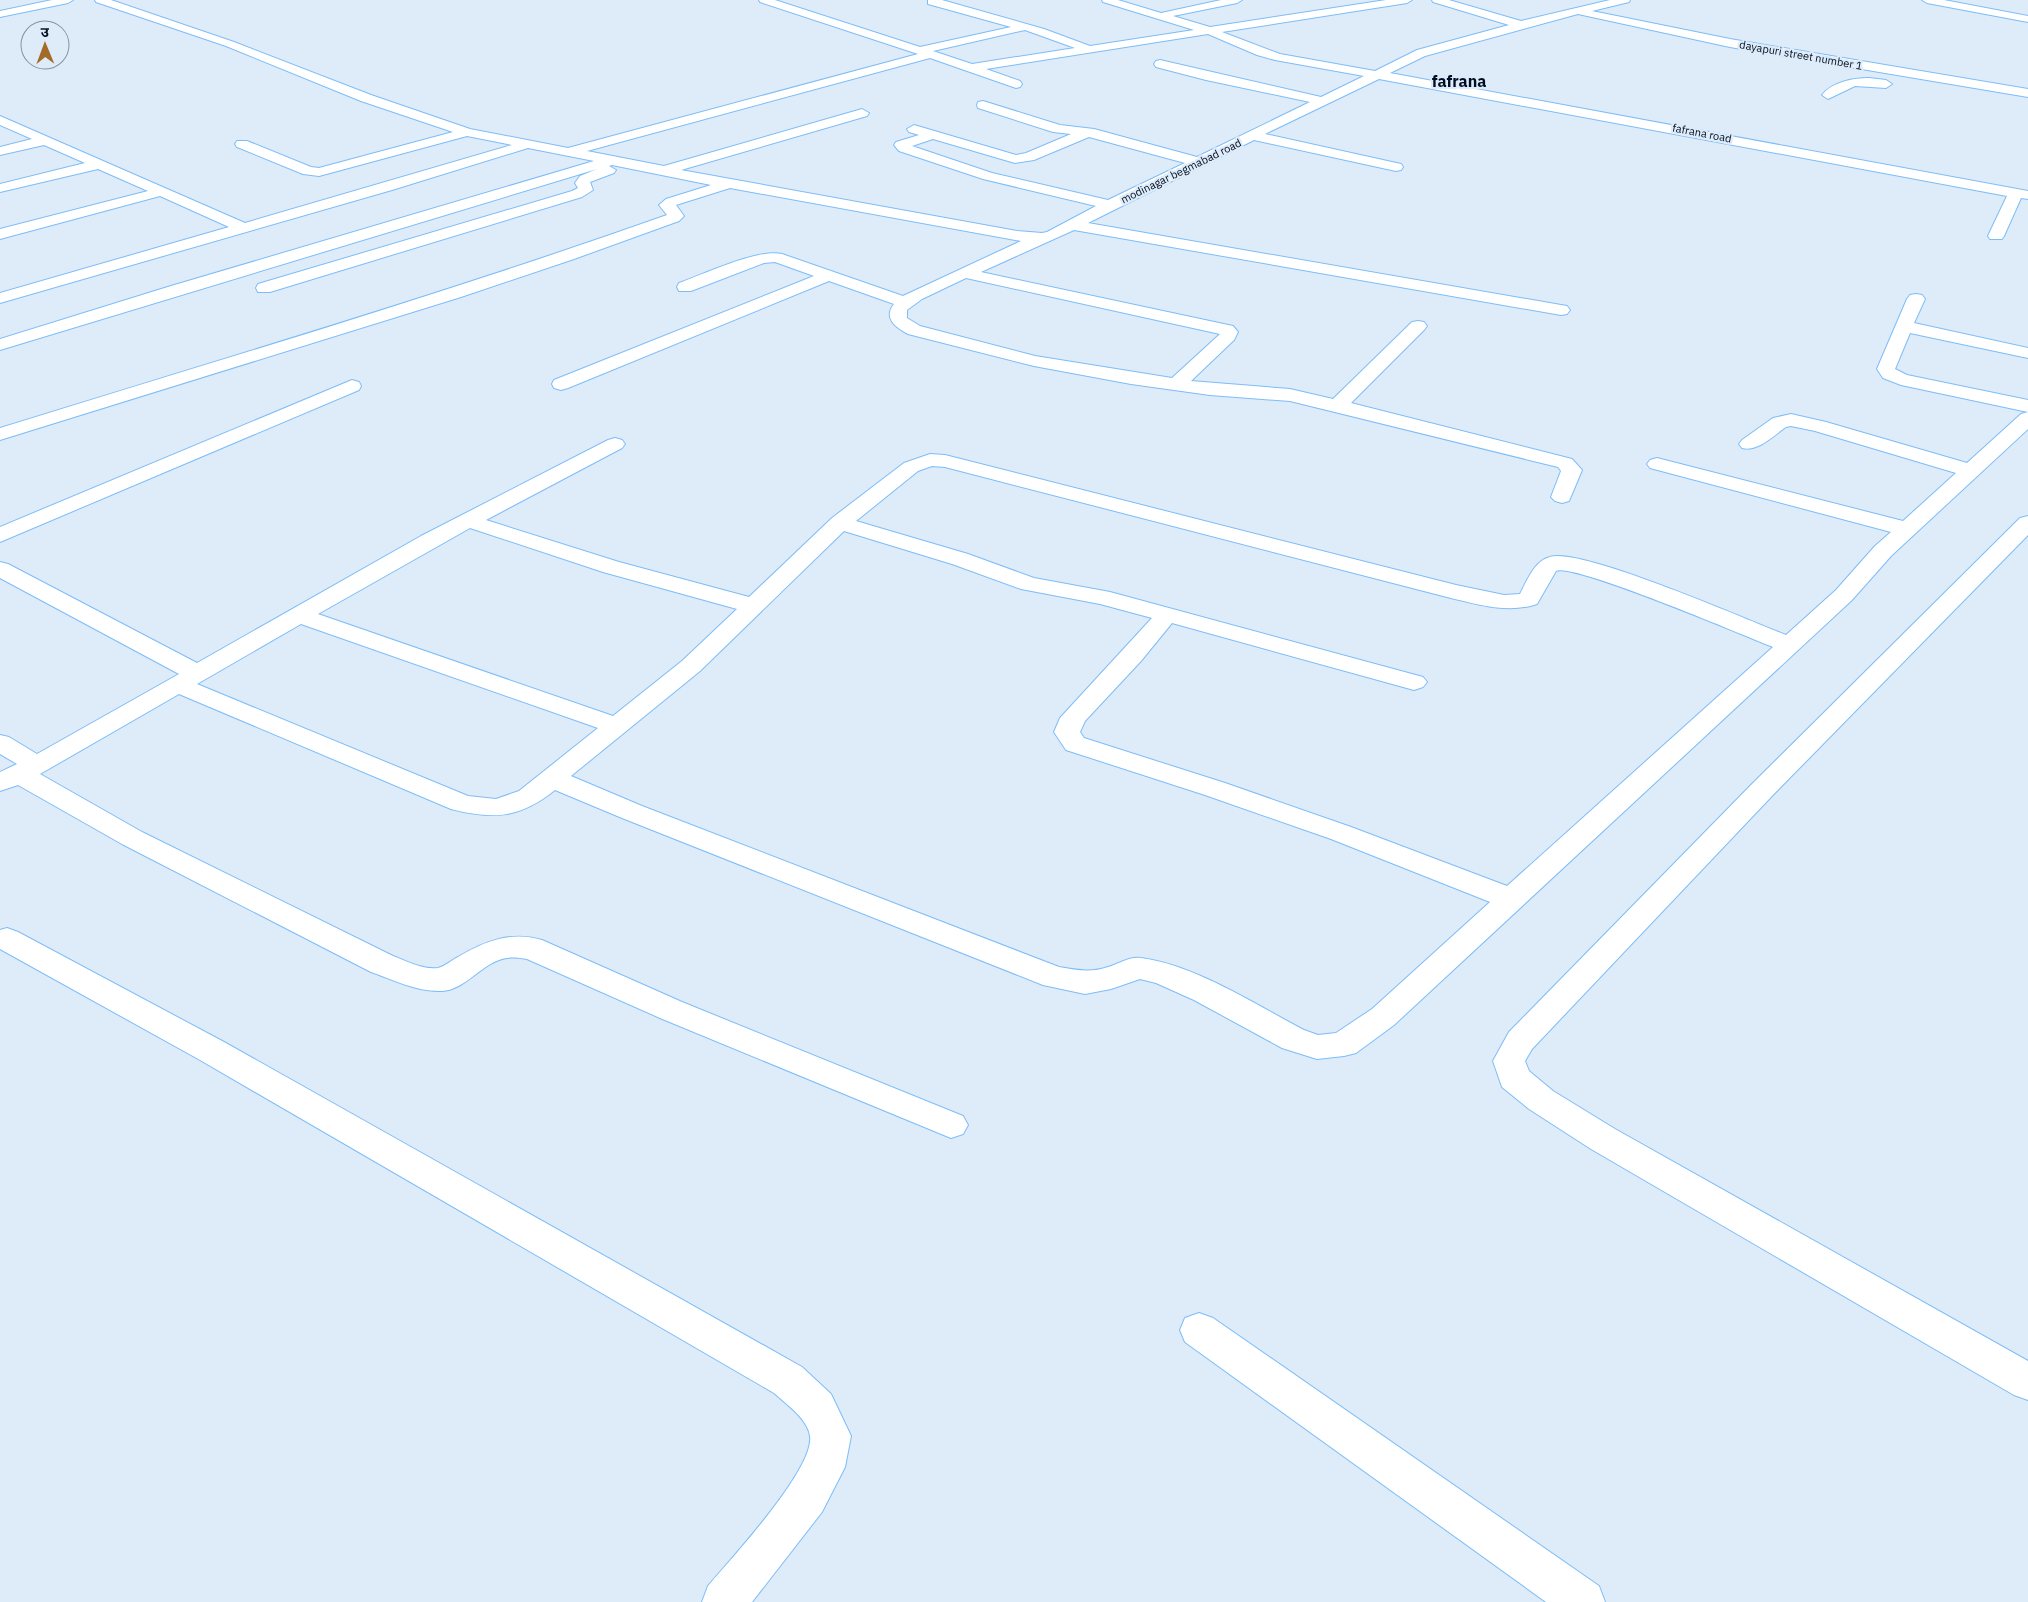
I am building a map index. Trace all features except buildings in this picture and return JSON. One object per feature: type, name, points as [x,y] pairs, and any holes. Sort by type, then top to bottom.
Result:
[{"type":"street","points":[[0,14],[68,0]]},
{"type":"street","name":"modinagar begmabad road","points":[[100,0],[230,44],[366,98],[467,132],[721,182],[1017,236],[1043,238],[1073,225],[1110,205],[1421,53],[1519,24],[1623,0]]},
{"type":"street","points":[[764,0],[1016,84]]},
{"type":"street","points":[[937,0],[932,2],[1026,27],[1088,49]]},
{"type":"street","name":"fafrana road","points":[[1107,0],[1207,30],[1269,55],[2022,194]]},
{"type":"street","points":[[1160,16],[1237,0]]},
{"type":"street","points":[[1356,0],[1374,5]]},
{"type":"street","points":[[971,68],[1407,0]]},
{"type":"street","points":[[1437,0],[1519,24]]},
{"type":"street","points":[[1927,0],[2028,19]]},
{"type":"street","name":"dayapuri street number 1","points":[[1574,11],[1730,43],[2028,92]]},
{"type":"street","points":[[566,152],[924,53],[1026,27]]},
{"type":"street","points":[[1160,64],[1206,76],[1323,101]]},
{"type":"street","points":[[1828,95],[1844,84],[1855,82],[1900,86]]},
{"type":"street","points":[[983,105],[1058,129],[1088,133],[1199,162]]},
{"type":"street","points":[[663,171],[862,113]]},
{"type":"street","points":[[0,120],[244,228]]},
{"type":"street","points":[[905,127],[1010,159],[1020,160],[1088,133]]},
{"type":"street","points":[[242,144],[308,171],[319,172],[467,132]]},
{"type":"street","points":[[932,135],[901,145],[904,148],[988,176],[1110,205]]},
{"type":"street","points":[[1254,136],[1396,167]]},
{"type":"street","points":[[0,151],[46,140]]},
{"type":"street","points":[[0,298],[526,145]]},
{"type":"street","points":[[264,288],[577,194],[586,190],[582,183],[585,179],[618,162]]},
{"type":"street","points":[[0,345],[618,162]]},
{"type":"street","points":[[0,188],[98,164]]},
{"type":"street","points":[[0,434],[316,337],[568,256],[674,218],[676,216],[675,213],[667,205],[721,182]]},
{"type":"street","points":[[0,234],[160,192]]},
{"type":"street","points":[[1996,236],[2022,194]]},
{"type":"street","points":[[1073,225],[1561,310]]},
{"type":"street","points":[[1043,238],[904,302],[898,308],[896,314],[902,325],[914,330],[1034,361],[1178,384],[1290,395],[1338,405],[1565,462],[1570,466],[1572,473],[1562,497]]},
{"type":"street","points":[[685,287],[760,259],[771,257],[782,259],[904,302]]},
{"type":"street","points":[[964,273],[1230,332],[1178,384]]},
{"type":"street","points":[[561,384],[828,276]]},
{"type":"street","points":[[1916,299],[1886,369],[1890,374],[1902,379],[2028,406]]},
{"type":"street","points":[[1338,405],[1418,326]]},
{"type":"street","points":[[1904,326],[2028,353]]},
{"type":"street","points":[[0,535],[163,464],[352,386]]},
{"type":"street","points":[[551,778],[1054,977],[1085,983],[1111,978],[1138,968],[1164,973],[1205,992],[1293,1040],[1317,1047],[1344,1044],[1383,1016],[1790,645],[1844,595],[1883,551],[2028,418]]},
{"type":"street","points":[[1749,444],[1780,422],[1792,420],[1971,471]]},
{"type":"street","points":[[18,774],[429,541],[615,444]]},
{"type":"street","points":[[0,569],[186,678],[461,803],[488,808],[510,807],[529,797],[691,666],[840,523],[911,467],[930,460],[945,461],[1455,592],[1507,602],[1524,601],[1529,598],[1547,567],[1555,562],[1575,564],[1612,576],[1790,645]]},
{"type":"street","points":[[1657,464],[1907,529]]},
{"type":"street","points":[[470,521],[611,567],[754,606]]},
{"type":"street","points":[[840,523],[960,559],[1029,584],[1102,597],[1414,682]]},
{"type":"street","points":[[2028,523],[1761,791],[1520,1041],[1509,1061],[1514,1078],[1549,1105],[1603,1138],[2028,1382]]},
{"type":"street","points":[[298,615],[616,726]]},
{"type":"street","points":[[1167,615],[1132,656],[1073,718],[1067,732],[1075,744],[1215,789],[1341,833],[1511,899]]},
{"type":"street","points":[[0,743],[18,774],[132,838],[382,964],[416,977],[444,980],[486,954],[506,947],[531,948],[671,1010],[951,1125]]},
{"type":"street","points":[[7,939],[212,1051],[788,1380],[817,1406],[831,1436],[824,1467],[807,1498],[724,1602]]},
{"type":"street","points":[[1199,1330],[1583,1602]]},
{"type":"district","name":"fafrana","points":[[1459,81]]}]
